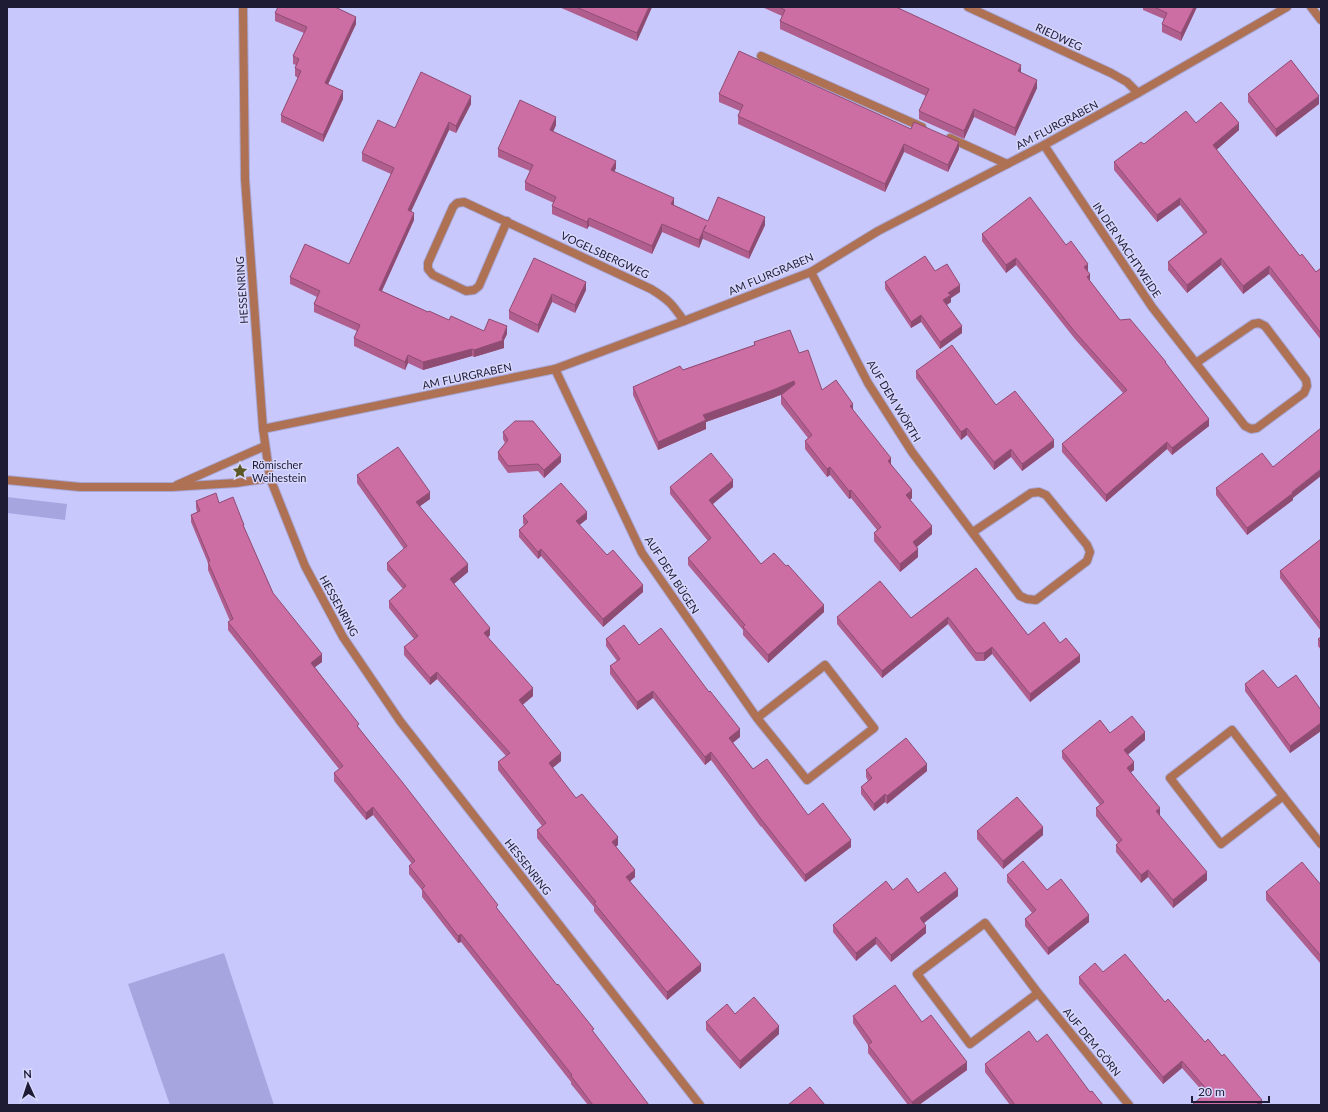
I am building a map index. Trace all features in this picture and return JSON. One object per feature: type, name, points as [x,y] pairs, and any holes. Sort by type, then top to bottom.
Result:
[{"type":"street","name":"HESSENRING","points":[[243,7],[245,179],[263,429],[270,478],[305,566],[343,637],[396,715],[700,1105]]},
{"type":"street","name":"RIEDWEG","points":[[968,7],[1111,73],[1127,82],[1138,93]]},
{"type":"street","points":[[1311,7],[1321,20]]},
{"type":"street","name":"AM FLURGRABEN","points":[[263,429],[555,369],[811,272],[878,231],[1044,145],[1138,93],[1283,8]]},
{"type":"street","points":[[761,56],[928,129]]},
{"type":"street","points":[[942,135],[1007,164]]},
{"type":"street","name":"IN DER NACHTWEIDE","points":[[1044,145],[1152,307],[1245,426],[1251,429],[1257,428],[1304,392],[1307,386],[1306,380],[1265,326],[1259,322],[1253,324],[1196,363]]},
{"type":"street","name":"VOGELSBERGWEG","points":[[507,221],[479,286],[474,290],[466,291],[433,275],[428,269],[428,263],[453,207],[457,203],[464,202],[507,221],[651,289],[673,305],[684,321]]},
{"type":"street","name":"AUF DEM WÖRTH","points":[[811,272],[868,383],[912,452],[1020,596],[1027,599],[1036,600],[1087,561],[1090,552],[1087,545],[1046,495],[1039,492],[1031,493],[973,532]]},
{"type":"street","name":"AUF DEM BÜGEN","points":[[555,369],[642,553],[756,718],[807,780],[874,728],[825,665],[756,718]]},
{"type":"street","points":[[172,487],[266,446]]},
{"type":"street","points":[[7,480],[80,487],[172,487],[236,483],[270,478]]},
{"type":"street","points":[[1283,796],[1221,844],[1170,778],[1232,730],[1321,844]]},
{"type":"street","name":"AUF DEM GÖRN","points":[[1038,994],[970,1044],[917,974],[985,924],[1038,994],[1129,1105]]},
{"type":"shaded area","points":[[7,497],[67,504],[65,520],[7,513]]},
{"type":"shaded area","points":[[224,953],[274,1105],[170,1105],[128,984]]},
{"type":"building","points":[[278,7],[335,7],[356,17],[325,83],[343,91],[323,135],[281,115],[301,71],[295,68],[299,59],[293,56],[307,27],[275,13]]},
{"type":"building","points":[[576,7],[649,7],[637,33]]},
{"type":"building","points":[[779,7],[896,7],[1021,65],[1018,71],[1037,80],[1015,128],[974,109],[964,131],[919,111],[929,89],[780,21],[785,10]]},
{"type":"building","points":[[1154,7],[1194,7],[1181,33],[1162,24],[1167,13]]},
{"type":"building","points":[[739,51],[911,129],[914,122],[959,142],[948,165],[904,144],[885,184],[738,116],[743,105],[719,94]]},
{"type":"building","points":[[1291,60],[1319,96],[1276,129],[1248,94]]},
{"type":"building","points":[[421,72],[471,96],[456,126],[449,122],[408,210],[414,213],[379,290],[428,312],[429,311],[449,320],[451,316],[484,331],[489,319],[507,326],[502,339],[504,340],[474,350],[472,349],[423,362],[408,355],[405,362],[354,338],[360,325],[314,304],[320,291],[290,277],[305,244],[349,264],[394,168],[362,153],[378,120],[395,128]]},
{"type":"building","points":[[520,100],[556,117],[550,130],[616,161],[611,170],[674,198],[671,204],[708,221],[718,197],[765,217],[749,252],[703,231],[699,240],[662,224],[652,246],[589,218],[587,222],[552,206],[556,197],[525,182],[533,165],[498,149]]},
{"type":"building","points":[[1221,102],[1239,123],[1213,145],[1300,256],[1302,254],[1316,272],[1321,268],[1321,333],[1269,266],[1243,286],[1221,258],[1187,285],[1168,262],[1207,232],[1180,198],[1157,215],[1114,162],[1141,142],[1144,144],[1186,111],[1196,123]]},
{"type":"building","points":[[1030,197],[1066,245],[1071,241],[1088,264],[1084,267],[1090,274],[1087,277],[1120,320],[1130,319],[1166,362],[1209,419],[1172,448],[1167,442],[1106,495],[1062,444],[1127,390],[1075,332],[1016,258],[1006,265],[982,234]]},
{"type":"building","points":[[925,256],[935,271],[947,264],[960,285],[948,293],[951,295],[943,300],[962,326],[940,342],[921,315],[911,322],[885,282]]},
{"type":"building","points":[[534,258],[586,282],[575,305],[552,294],[538,325],[509,311]]},
{"type":"building","points":[[790,330],[799,353],[808,350],[822,390],[836,380],[853,404],[850,406],[891,458],[888,461],[912,490],[906,495],[932,526],[913,542],[918,549],[900,564],[874,533],[881,527],[830,467],[827,469],[805,441],[812,435],[781,395],[795,384],[794,381],[703,415],[706,420],[658,442],[633,387],[680,366],[683,370],[755,345],[754,342]]},
{"type":"building","points":[[952,345],[996,405],[1015,391],[1054,440],[1022,464],[1011,449],[994,462],[967,428],[961,432],[916,371]]},
{"type":"building","points":[[515,421],[533,421],[561,455],[544,470],[538,464],[508,466],[498,452],[508,440],[503,432]]},
{"type":"building","points":[[1321,428],[1321,469],[1292,492],[1293,493],[1247,528],[1216,488],[1262,453],[1273,467]]},
{"type":"building","points":[[398,447],[430,492],[416,502],[468,564],[450,579],[490,628],[484,633],[533,688],[519,700],[561,753],[549,763],[576,798],[582,794],[618,837],[612,842],[635,870],[626,877],[701,964],[667,992],[594,903],[596,902],[537,830],[546,823],[498,762],[510,753],[437,672],[430,678],[404,647],[418,636],[389,601],[406,586],[387,563],[407,546],[357,475]]},
{"type":"building","points":[[711,453],[733,480],[709,500],[761,564],[774,553],[786,566],[788,565],[824,605],[768,655],[743,627],[745,625],[688,558],[711,538],[670,487]]},
{"type":"building","points":[[561,483],[587,512],[576,521],[607,555],[613,550],[643,585],[603,619],[541,549],[538,552],[519,530],[528,522],[523,516]]},
{"type":"building","points":[[216,493],[219,503],[233,497],[243,525],[273,593],[322,654],[311,663],[359,724],[357,726],[498,905],[496,907],[557,985],[558,984],[594,1029],[592,1030],[649,1105],[593,1105],[571,1076],[572,1075],[461,934],[458,936],[422,889],[425,886],[409,866],[415,861],[373,807],[366,813],[334,773],[343,766],[228,622],[233,619],[208,562],[210,561],[191,515],[200,511],[196,501]]},
{"type":"building","points":[[1321,539],[1321,624],[1280,571]]},
{"type":"building","points":[[976,568],[1028,635],[1044,622],[1060,643],[1066,638],[1080,655],[1030,694],[992,647],[984,653],[976,653],[948,617],[882,671],[837,617],[880,581],[911,618]]},
{"type":"building","points":[[624,625],[639,645],[661,628],[709,692],[710,691],[740,729],[729,738],[753,769],[767,759],[808,815],[823,803],[851,840],[805,875],[711,752],[705,757],[653,691],[637,702],[610,666],[620,659],[606,639]]},
{"type":"building","points":[[1263,670],[1278,688],[1296,675],[1321,710],[1321,723],[1290,746],[1245,684]]},
{"type":"building","points":[[1132,716],[1145,732],[1124,750],[1134,762],[1127,768],[1160,808],[1156,811],[1207,872],[1173,900],[1148,870],[1141,875],[1116,845],[1122,840],[1096,808],[1104,802],[1062,751],[1100,720],[1110,733]]},
{"type":"building","points":[[906,738],[927,764],[887,796],[885,794],[874,804],[861,787],[872,778],[866,770]]},
{"type":"building","points":[[1017,797],[1043,827],[1003,861],[977,831]]},
{"type":"building","points":[[1023,861],[1047,890],[1061,879],[1089,915],[1048,948],[1025,919],[1036,910],[1007,875]]},
{"type":"building","points":[[1302,862],[1321,885],[1321,956],[1266,892]]},
{"type":"building","points":[[945,872],[958,889],[920,918],[926,926],[891,955],[876,937],[856,953],[833,925],[886,881],[893,890],[907,878],[918,893]]},
{"type":"building","points":[[1125,954],[1165,1002],[1168,999],[1205,1042],[1208,1039],[1222,1056],[1224,1054],[1262,1100],[1256,1105],[1192,1105],[1208,1091],[1182,1061],[1163,1077],[1079,977],[1095,963],[1103,972]]},
{"type":"building","points":[[895,985],[922,1022],[931,1015],[967,1062],[912,1102],[868,1045],[872,1042],[853,1016]]},
{"type":"building","points":[[754,997],[779,1026],[740,1061],[706,1022],[727,1004],[735,1014]]},
{"type":"building","points":[[1029,1031],[1037,1042],[1047,1034],[1090,1092],[1092,1091],[1103,1105],[1015,1105],[985,1064]]},
{"type":"building","points":[[810,1087],[825,1105],[788,1105]]},
{"type":"place","name":"Römischer Weihestein","points":[[240,471]]}]
